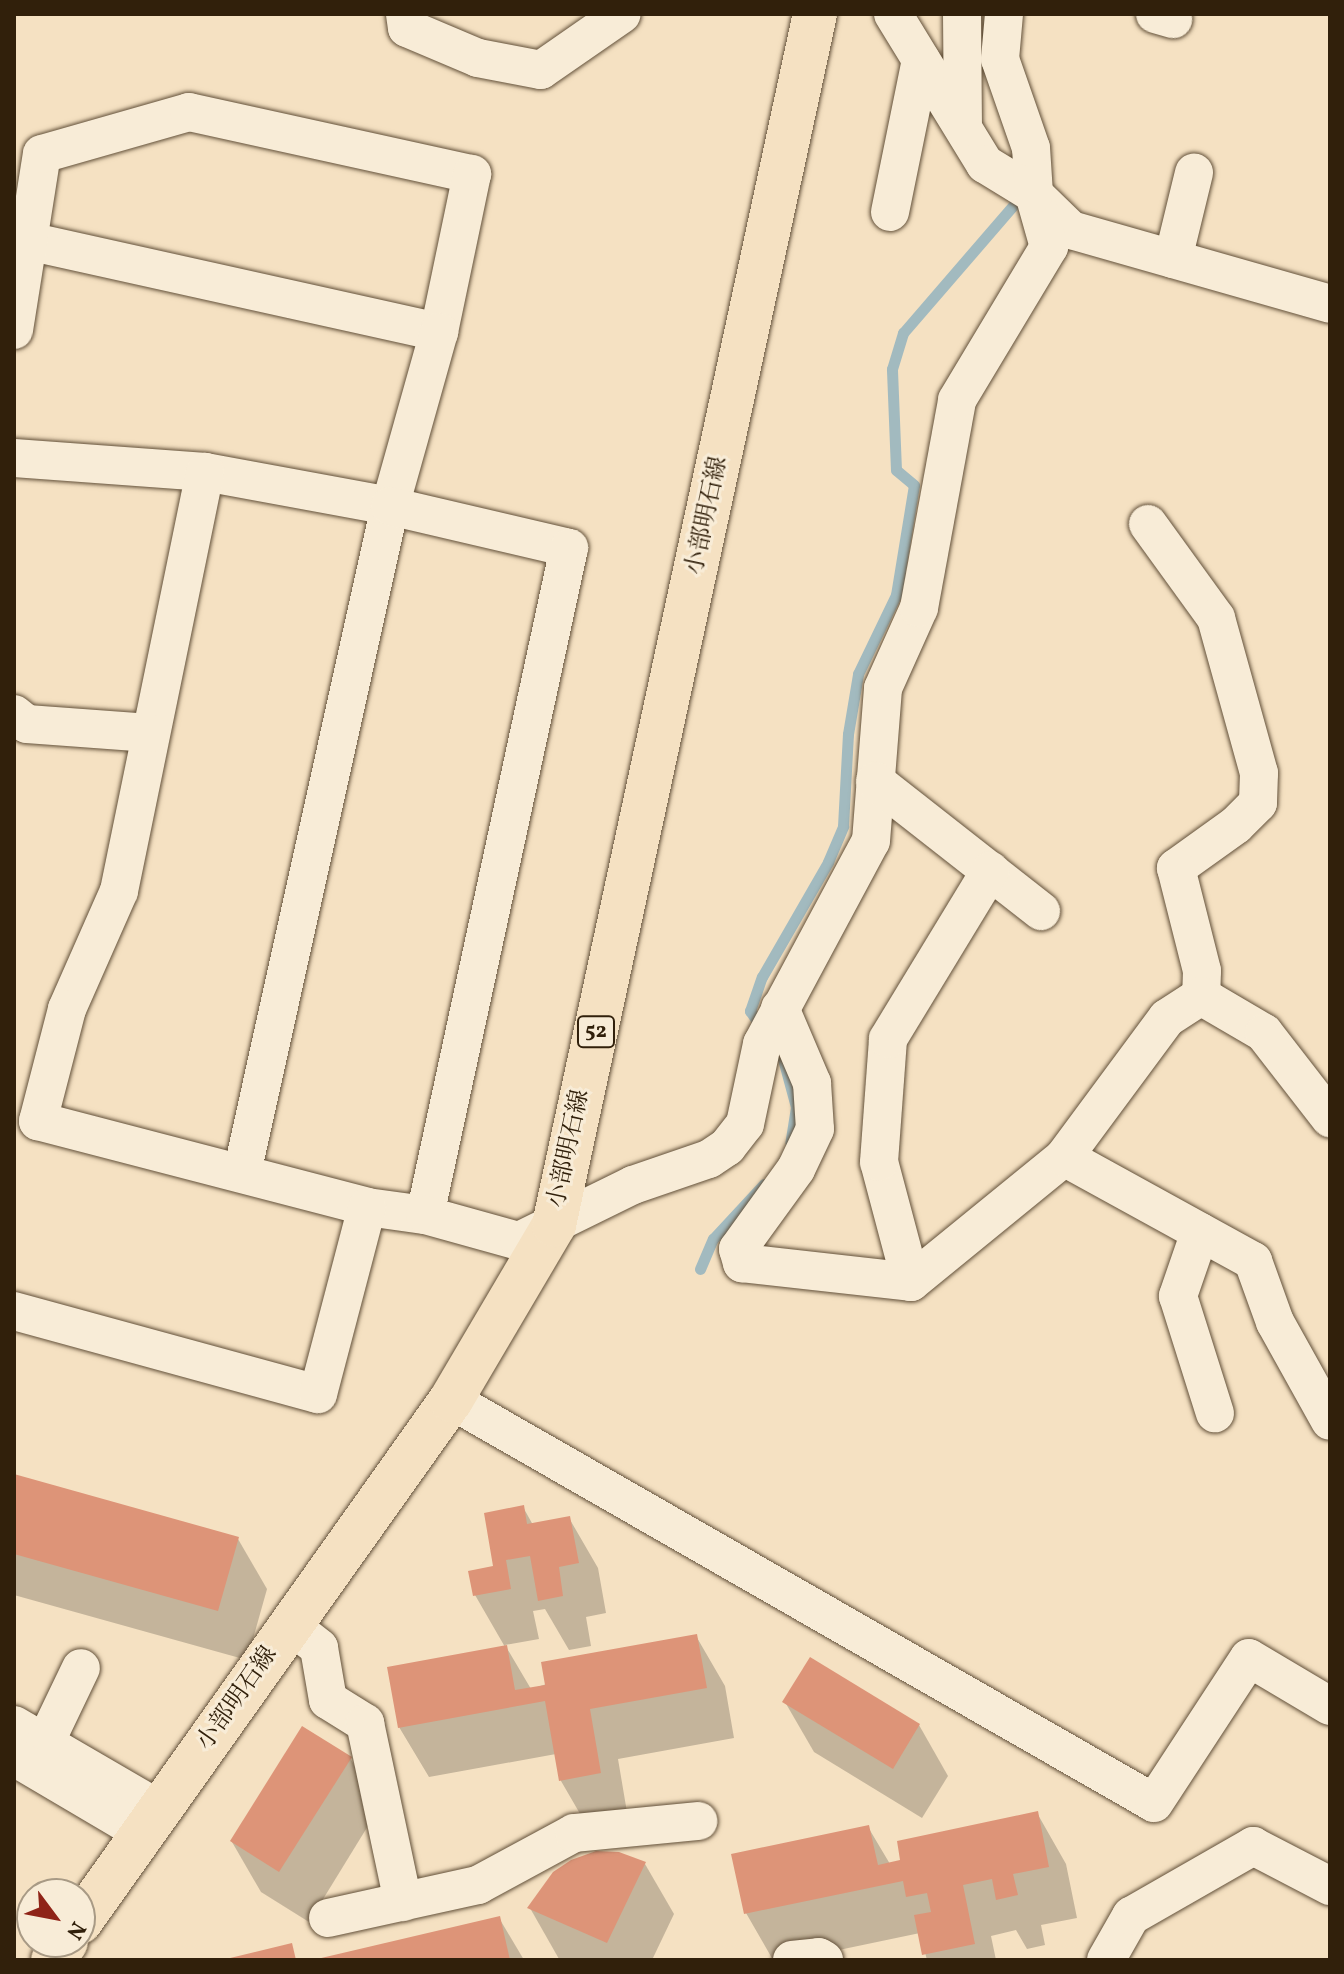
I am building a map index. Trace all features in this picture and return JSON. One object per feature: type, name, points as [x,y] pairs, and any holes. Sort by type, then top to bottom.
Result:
[{"type":"main road","name":"小部明石線","points":[[96,1900],[451,1400],[554,1225],[815,14]]},
{"type":"street","points":[[405,14],[407,28],[478,58],[541,70],[611,18]]},
{"type":"street","points":[[893,14],[985,164],[1034,194],[1071,230],[1330,304]]},
{"type":"street","points":[[962,14],[963,130]]},
{"type":"street","points":[[205,472],[119,891],[67,1009],[38,1121],[367,1207],[425,1215],[519,1241],[633,1185],[709,1159],[727,1147],[745,1124],[771,1026],[871,841],[883,688],[919,608],[957,400],[1049,247],[1034,194],[1031,148],[1000,59],[1004,14]]},
{"type":"street","points":[[890,212],[921,60]]},
{"type":"street","points":[[14,330],[42,154],[189,112],[472,174],[439,332],[390,506],[242,1173]]},
{"type":"street","points":[[1173,259],[1194,173]]},
{"type":"street","points":[[28,241],[439,332]]},
{"type":"street","points":[[14,458],[205,472],[390,506],[569,548],[425,1215]]},
{"type":"street","points":[[1148,524],[1216,618],[1259,773],[1258,803],[1236,825],[1176,868],[1202,971],[1201,996]]},
{"type":"street","points":[[14,714],[27,724],[150,733]]},
{"type":"street","points":[[875,781],[1041,911]]},
{"type":"street","points":[[911,1282],[879,1162],[888,1039],[990,871]]},
{"type":"street","points":[[771,1026],[812,1083],[815,1129],[796,1169],[738,1249],[742,1263],[911,1282],[1064,1157],[1167,1018],[1201,996]]},
{"type":"street","points":[[1201,996],[1264,1033],[1330,1118]]},
{"type":"street","points":[[1064,1157],[1253,1261],[1275,1322],[1330,1421]]},
{"type":"street","points":[[14,1311],[318,1394],[367,1207]]},
{"type":"street","points":[[1200,1232],[1178,1296],[1215,1413]]},
{"type":"street","points":[[451,1400],[1154,1803],[1249,1658],[1330,1706]]},
{"type":"street","points":[[290,1625],[319,1648],[328,1700],[365,1723],[403,1902]]},
{"type":"street","points":[[81,1668],[24,1742],[152,1821]]},
{"type":"street","points":[[328,1918],[478,1885],[574,1833],[698,1821]]},
{"type":"street","points":[[1106,1960],[1131,1916],[1253,1846],[1330,1886]]},
{"type":"street","points":[[792,1960],[819,1957],[824,1960]]},
{"type":"building","points":[[14,1474],[239,1537],[218,1611],[14,1554]]},
{"type":"building","points":[[524,1505],[527,1524],[570,1516],[579,1563],[559,1567],[563,1596],[538,1601],[530,1556],[506,1560],[511,1589],[473,1596],[468,1571],[493,1566],[484,1513]]},
{"type":"building","points":[[697,1634],[707,1688],[590,1709],[601,1773],[559,1781],[545,1701],[398,1728],[387,1667],[507,1645],[515,1690],[545,1685],[541,1662]]},
{"type":"building","points":[[810,1657],[920,1724],[893,1769],[782,1702]]},
{"type":"building","points":[[302,1726],[352,1757],[279,1872],[230,1841]]},
{"type":"building","points":[[1038,1811],[1049,1867],[1013,1874],[1018,1895],[996,1900],[992,1879],[963,1885],[975,1944],[922,1955],[914,1915],[931,1912],[927,1893],[906,1897],[903,1881],[744,1914],[731,1854],[869,1825],[878,1865],[900,1860],[897,1841]]},
{"type":"building","points":[[596,1851],[619,1852],[646,1862],[607,1943],[527,1908],[553,1872],[571,1860]]},
{"type":"building","points":[[500,1916],[510,1960],[317,1960],[317,1959]]},
{"type":"building","points":[[292,1943],[296,1960],[226,1959]]},
{"type":"waterway","points":[[762,1028],[750,1011],[762,977],[828,862],[843,826],[848,734],[858,674],[896,595],[914,485],[896,470],[892,369],[903,333],[1016,202],[1015,190]]},
{"type":"waterway","points":[[783,1059],[796,1107],[790,1143]]},
{"type":"waterway","points":[[700,1269],[713,1239],[764,1184]]}]
